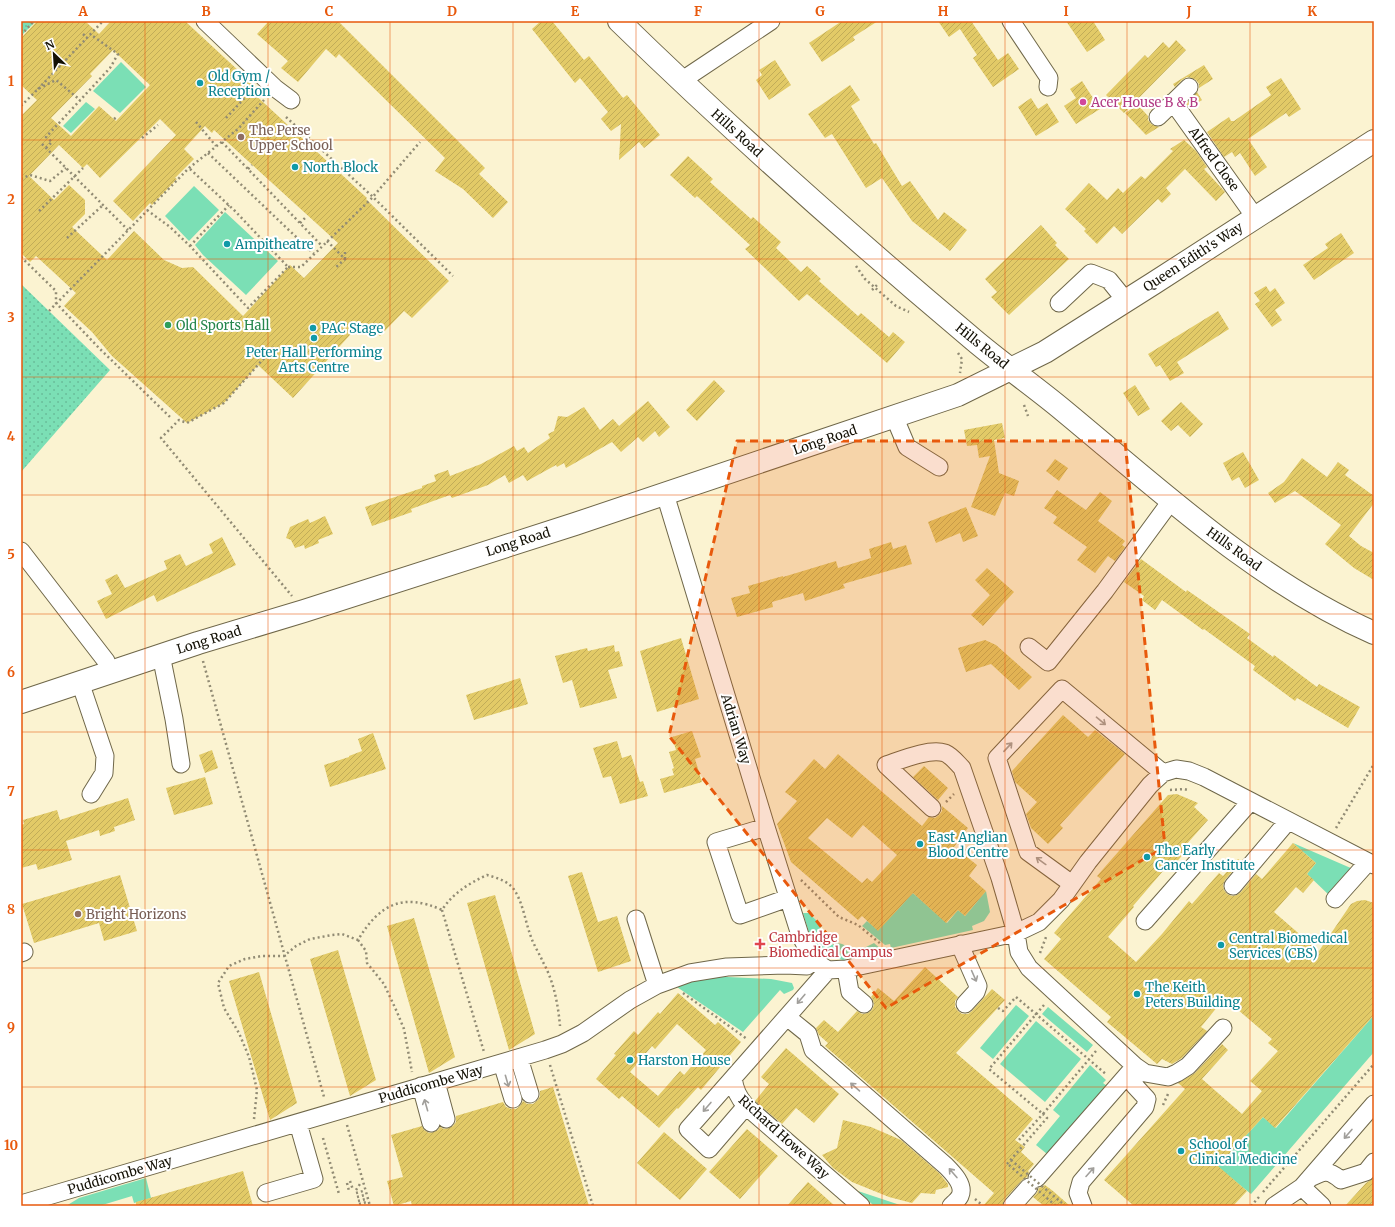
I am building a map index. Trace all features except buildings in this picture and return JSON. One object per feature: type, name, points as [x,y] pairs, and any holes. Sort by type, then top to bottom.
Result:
[{"type":"main road","name":"Hills Road","points":[[619,21],[681,81],[808,197],[967,334],[1046,396],[1172,501],[1277,580],[1320,606],[1374,633]]},
{"type":"main road","name":"Queen Edith's Way","points":[[1010,369],[1045,352],[1374,141]]},
{"type":"main road","name":"Long Road","points":[[21,702],[198,643],[304,611],[665,494],[958,395],[1010,369]]},
{"type":"street","points":[[205,21],[275,88],[286,106]]},
{"type":"street","points":[[681,81],[771,21]]},
{"type":"street","points":[[1011,21],[1049,78],[1048,87]]},
{"type":"street","points":[[1158,117],[1189,87]]},
{"type":"street","name":"Alfred Close","points":[[1173,102],[1255,217]]},
{"type":"street","points":[[1059,303],[1091,273],[1109,280],[1126,301]]},
{"type":"street","points":[[894,416],[907,447],[939,467]]},
{"type":"street","name":"Adrian Way","points":[[665,494],[800,935],[821,966]]},
{"type":"street","points":[[1029,647],[1048,662],[1105,591],[1172,501]]},
{"type":"street","points":[[21,551],[106,662],[110,673]]},
{"type":"street","points":[[161,655],[174,719],[181,764]]},
{"type":"street","points":[[80,682],[104,756],[104,773],[91,794]]},
{"type":"street","points":[[1072,884],[1028,852],[997,758],[1062,689],[1163,773],[1176,768],[1204,777],[1371,863],[1335,899]]},
{"type":"street","points":[[932,808],[886,765],[912,757],[934,753],[946,754],[954,759],[962,768],[1000,878],[1016,932],[1019,952],[1023,959],[1029,968],[1135,1066],[1145,1073],[1168,1077],[1178,1073],[1188,1066],[1223,1028]]},
{"type":"street","name":"Puddicombe Way","points":[[21,1204],[545,1050],[562,1044],[583,1033],[630,1000],[662,983],[690,973],[726,967],[821,966],[846,969],[1016,932],[1039,922],[1061,900],[1088,862],[1150,785],[1163,773]]},
{"type":"street","points":[[1145,921],[1250,802]]},
{"type":"street","points":[[1233,886],[1288,821]]},
{"type":"street","points":[[766,827],[716,842],[740,914],[788,898]]},
{"type":"street","points":[[636,919],[662,983]]},
{"type":"street","points":[[961,944],[978,986],[976,992],[965,1004]]},
{"type":"street","name":"Richard Howe Way","points":[[821,966],[807,993],[733,1078],[735,1091],[746,1106],[860,1206]]},
{"type":"street","points":[[846,969],[850,992],[864,1004]]},
{"type":"street","points":[[787,1017],[808,1034],[813,1050],[958,1178],[961,1191],[960,1196],[951,1206]]},
{"type":"street","points":[[519,1058],[530,1094]]},
{"type":"street","points":[[496,1065],[513,1099]]},
{"type":"street","points":[[1025,1195],[1135,1066]]},
{"type":"street","points":[[1083,1206],[1078,1193],[1081,1182],[1145,1108],[1147,1099],[1134,1085],[1135,1066]]},
{"type":"street","points":[[733,1078],[688,1129],[709,1149],[746,1106]]},
{"type":"street","points":[[424,1086],[439,1121]]},
{"type":"street","points":[[1296,1206],[1306,1183],[1374,1104]]},
{"type":"street","points":[[266,1193],[314,1179],[298,1123]]},
{"type":"street","points":[[1274,1206],[1322,1172],[1333,1174],[1341,1180],[1366,1172],[1374,1162]]},
{"type":"street","points":[[1306,1183],[1322,1206]]},
{"type":"path","points":[[21,35],[34,21]]},
{"type":"path","points":[[21,104],[22,105],[38,89],[103,21]]},
{"type":"path","points":[[83,34],[86,38]]},
{"type":"path","points":[[46,148],[52,142],[46,136],[110,68],[118,54],[90,34]]},
{"type":"path","points":[[53,65],[56,70]]},
{"type":"path","points":[[38,89],[56,80],[80,100]]},
{"type":"path","points":[[49,311],[189,168],[238,129],[275,88]]},
{"type":"path","points":[[286,106],[373,197],[454,276]]},
{"type":"path","points":[[114,119],[117,116]]},
{"type":"path","points":[[196,122],[216,146]]},
{"type":"path","points":[[142,138],[158,124]]},
{"type":"path","points":[[222,142],[322,246]]},
{"type":"path","points":[[189,168],[229,205],[288,266],[301,267],[373,197],[420,142]]},
{"type":"path","points":[[42,144],[128,230]]},
{"type":"path","points":[[208,153],[314,254]]},
{"type":"path","points":[[248,169],[252,165]]},
{"type":"path","points":[[21,179],[30,175],[50,181],[66,168]]},
{"type":"path","points":[[38,211],[83,168]]},
{"type":"path","points":[[67,238],[103,205]]},
{"type":"path","points":[[190,246],[229,205]]},
{"type":"path","points":[[147,210],[170,227],[190,246],[248,308],[288,266]]},
{"type":"path","points":[[300,223],[308,216]]},
{"type":"path","points":[[327,241],[345,259]]},
{"type":"path","points":[[335,268],[345,259],[346,252]]},
{"type":"path","points":[[21,257],[56,291],[56,303],[100,349],[170,417]]},
{"type":"path","points":[[872,290],[878,284]]},
{"type":"path","points":[[100,349],[104,346]]},
{"type":"path","points":[[274,347],[224,403],[187,423],[180,420],[161,438],[304,611]]},
{"type":"path","points":[[958,352],[962,360],[960,375]]},
{"type":"path","points":[[198,643],[284,956],[335,1112],[370,1206]]},
{"type":"path","points":[[1315,834],[1334,830],[1374,764]]},
{"type":"path","points":[[496,1065],[442,910],[447,901],[457,892],[469,884],[487,876],[503,880],[515,890],[524,912],[530,936],[544,962],[555,992],[559,1012],[562,1044]]},
{"type":"path","points":[[796,876],[839,917],[858,925],[887,949],[889,959]]},
{"type":"path","points":[[358,940],[367,925],[393,904],[409,902],[423,903],[442,910]]},
{"type":"path","points":[[253,1136],[257,1090],[249,1056],[239,1033],[224,1008],[218,983],[229,966],[245,959],[262,956],[284,956],[296,946],[310,939],[342,934],[358,940],[366,951],[367,963],[384,984],[404,1029],[424,1086]]},
{"type":"path","points":[[662,983],[759,1048]]},
{"type":"path","points":[[1055,992],[989,1069],[1047,1118],[1008,1165],[1056,1206]]},
{"type":"path","points":[[998,1008],[1003,1012],[1016,997],[1111,1078],[1108,1083],[1115,1089]]},
{"type":"path","points":[[1018,1141],[1106,1039]]},
{"type":"path","points":[[545,1050],[593,1206]]},
{"type":"path","points":[[1251,1206],[1374,1064]]},
{"type":"path","points":[[323,1138],[339,1194]]},
{"type":"path","points":[[1011,1160],[1062,1203]]},
{"type":"path","points":[[350,1181],[353,1191]]},
{"type":"path","points":[[347,1182],[353,1191]]},
{"type":"path","points":[[353,1191],[360,1184]]},
{"type":"path","points":[[353,1191],[364,1191]]},
{"type":"path","points":[[357,1197],[365,1195]]},
{"type":"path","points":[[359,1203],[366,1201]]},
{"type":"highlighted area","points":[[737,441],[1125,441],[1165,847],[886,1008],[669,736]]},
{"type":"green space","points":[[21,21],[36,21],[21,36]]},
{"type":"green space","points":[[121,62],[146,87],[120,113],[93,91]]},
{"type":"green space","points":[[86,102],[95,109],[71,133],[63,126]]},
{"type":"green space","points":[[194,186],[219,210],[189,241],[165,216]]},
{"type":"green space","points":[[225,212],[278,261],[246,295],[203,255],[195,245]]},
{"type":"green space","points":[[21,284],[110,370],[21,472]]},
{"type":"green space","points":[[1293,843],[1353,869],[1330,896],[1307,874],[1316,863]]},
{"type":"green space","points":[[986,891],[990,912],[984,921],[972,926],[973,930],[891,948],[890,944],[885,945],[862,926],[867,921],[878,930],[913,893],[947,923],[958,910],[965,916]]},
{"type":"green space","points":[[803,913],[809,913],[822,926],[815,934],[828,946],[839,943],[854,953],[874,943],[882,950],[843,960],[828,956],[819,950],[811,939]]},
{"type":"green space","points":[[707,976],[771,979],[792,983],[794,988],[793,990],[784,994],[780,990],[743,1032],[674,985]]},
{"type":"green space","points":[[1016,1005],[1029,1016],[993,1059],[980,1048]]},
{"type":"green space","points":[[1048,1007],[1093,1045],[1087,1052],[1042,1014]]},
{"type":"green space","points":[[1374,1015],[1374,1052],[1251,1194],[1225,1173],[1208,1177],[1263,1117],[1276,1128]]},
{"type":"green space","points":[[1036,1021],[1081,1059],[1045,1102],[1000,1064]]},
{"type":"green space","points":[[1090,1065],[1106,1080],[1103,1083],[1107,1086],[1047,1154],[1036,1145],[1060,1116],[1053,1110]]},
{"type":"green space","points":[[146,1178],[151,1198],[134,1203],[132,1196],[99,1206],[66,1206],[79,1198]]},
{"type":"green space","points":[[858,1191],[903,1206],[874,1206]]},
{"type":"place","name":"Old Gym / Reception","points":[[200,83]]},
{"type":"place","name":"Acer House B & B","points":[[1083,102]]},
{"type":"place","name":"The Perse Upper School","points":[[241,137]]},
{"type":"place","name":"North Block","points":[[295,167]]},
{"type":"place","name":"Ampitheatre","points":[[227,244]]},
{"type":"place","name":"Old Sports Hall","points":[[168,325]]},
{"type":"place","name":"PAC Stage","points":[[313,328]]},
{"type":"place","name":"Peter Hall Performing Arts Centre","points":[[314,338]]},
{"type":"place","name":"East Anglian Blood Centre","points":[[920,844]]},
{"type":"place","name":"The Early Cancer Institute","points":[[1147,857]]},
{"type":"place","name":"Bright Horizons","points":[[78,914]]},
{"type":"place","name":"Cambridge Biomedical Campus","points":[[760,944]]},
{"type":"place","name":"Central Biomedical Services (CBS)","points":[[1221,945]]},
{"type":"place","name":"The Keith Peters Building","points":[[1137,994]]},
{"type":"place","name":"Harston House","points":[[630,1060]]},
{"type":"place","name":"School of Clinical Medicine","points":[[1181,1151]]}]
